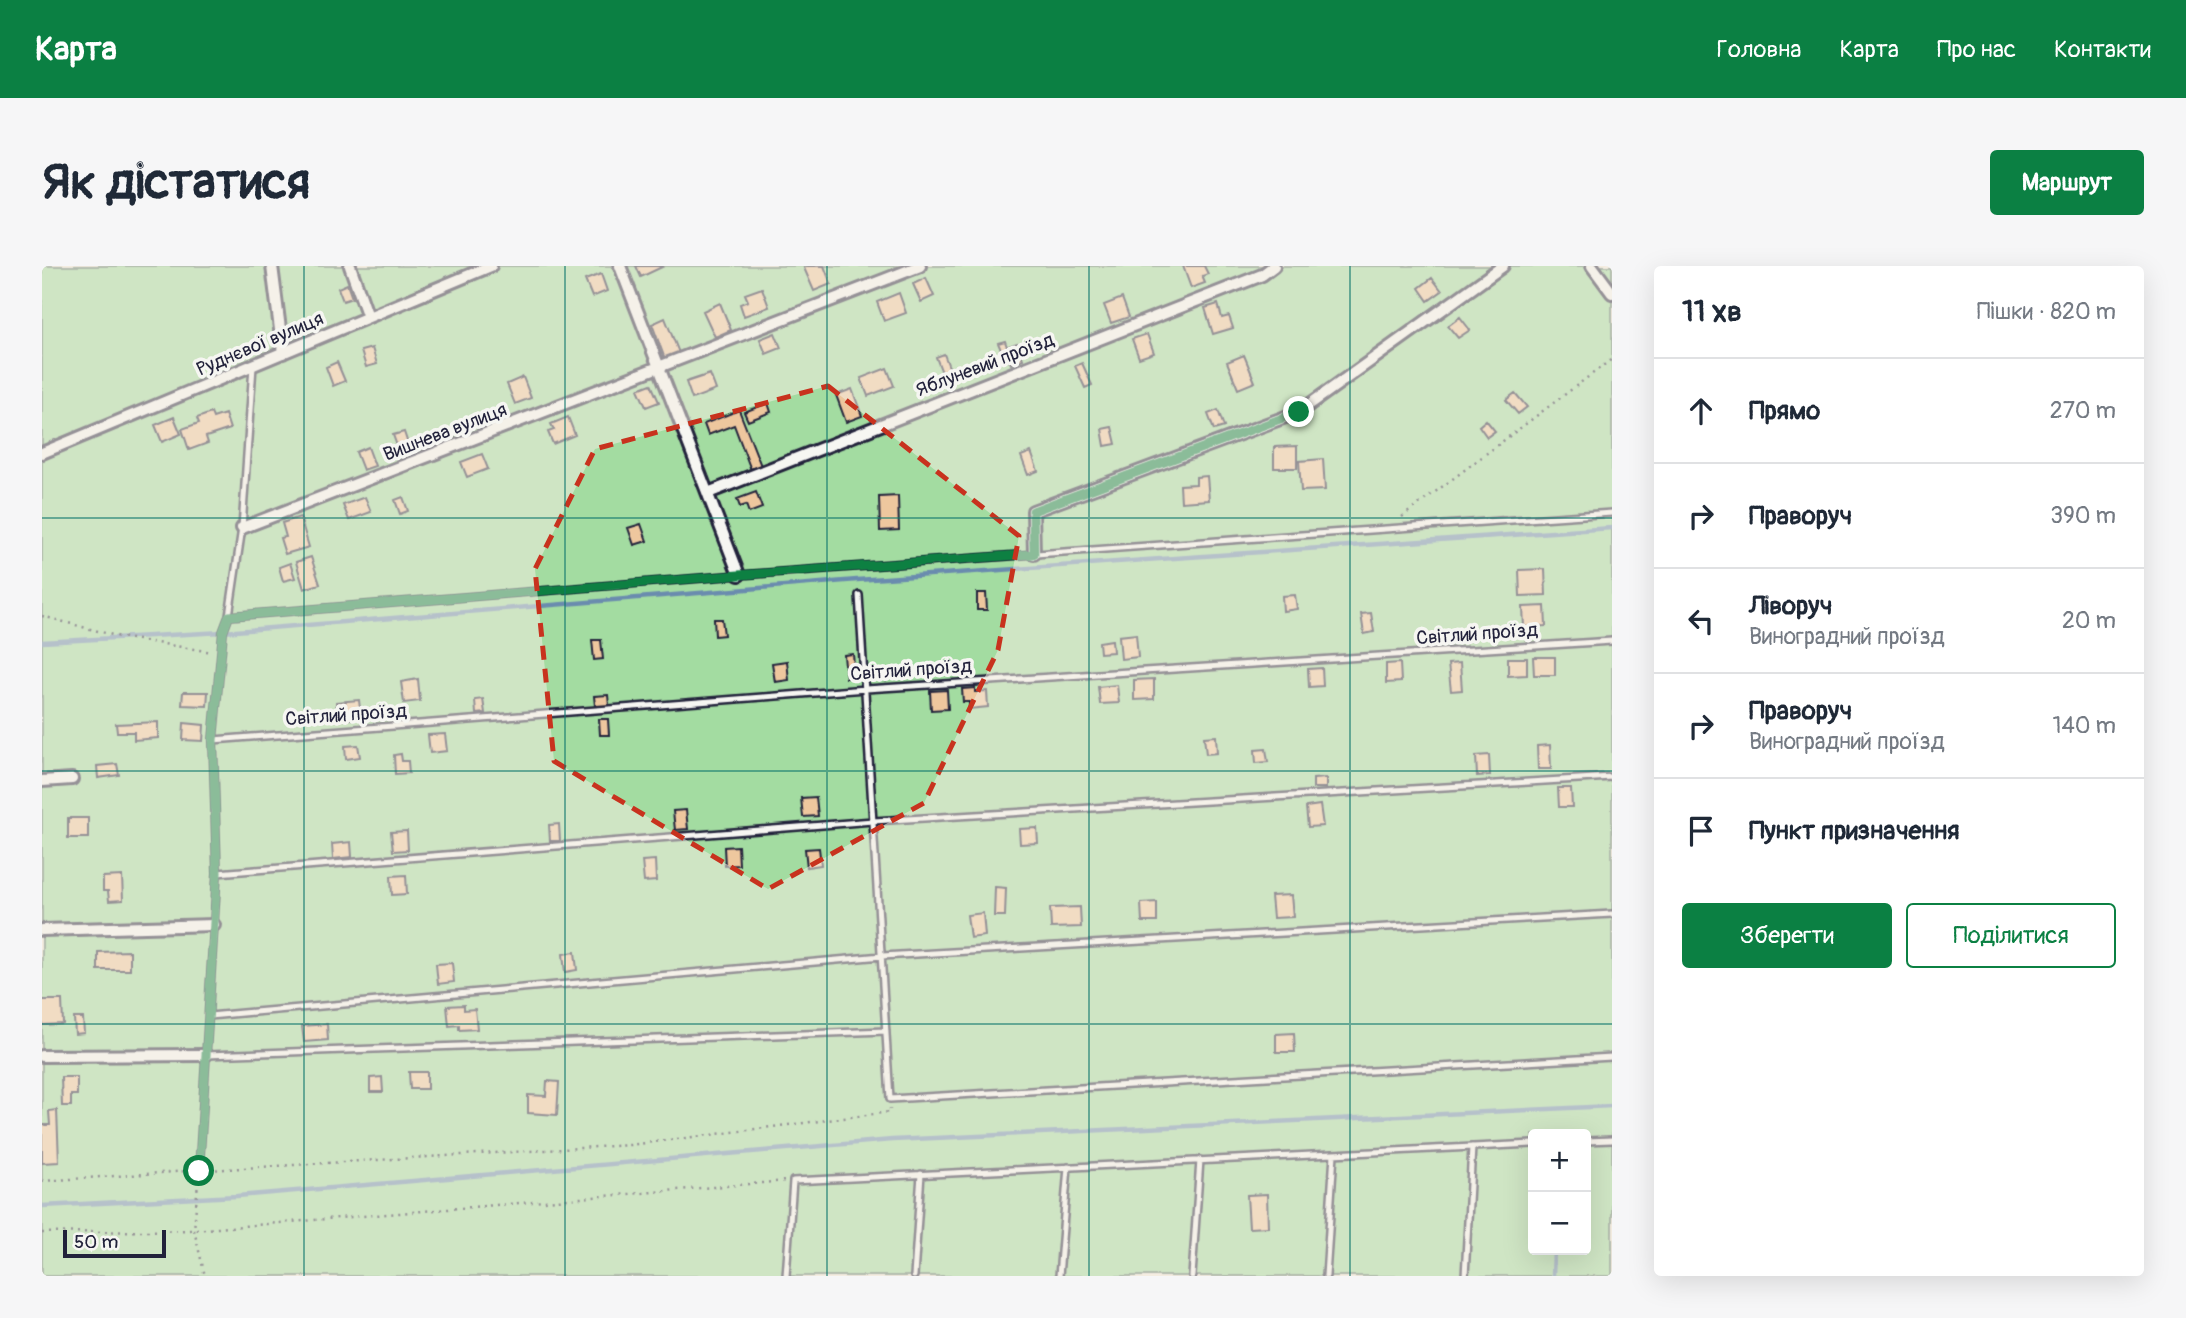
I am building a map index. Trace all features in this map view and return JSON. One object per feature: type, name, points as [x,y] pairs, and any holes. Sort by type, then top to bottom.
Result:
[{"type":"street","points":[[272,266],[283,353]]},
{"type":"street","points":[[349,266],[368,317]]},
{"type":"street","name":"Руднєвої вулиця","points":[[42,453],[491,266]]},
{"type":"street","points":[[620,266],[739,575]]},
{"type":"street","name":"Вишнева вулиця","points":[[242,528],[920,266]]},
{"type":"street","name":"Яблуневий проїзд","points":[[708,493],[1262,275],[1274,266]]},
{"type":"street","points":[[1034,554],[1033,511],[1299,412],[1503,266]]},
{"type":"street","points":[[1592,266],[1612,293]]},
{"type":"street","points":[[42,781],[72,779]]},
{"type":"street","points":[[42,930],[214,925]]},
{"type":"street","points":[[42,1056],[206,1055]]},
{"type":"lane","points":[[199,1171],[217,873],[213,740],[223,632],[229,616],[242,528],[253,366]]},
{"type":"lane","points":[[229,616],[739,575],[1612,513]]},
{"type":"lane","points":[[859,595],[890,1099],[1612,1057]]},
{"type":"lane","name":"Світлий проїзд","points":[[213,740],[866,689],[1612,641]]},
{"type":"lane","points":[[217,873],[873,821],[1612,777]]},
{"type":"lane","points":[[209,1016],[881,956],[1612,914]]},
{"type":"lane","points":[[206,1055],[886,1031]]},
{"type":"lane","points":[[1591,1141],[1612,1140]]},
{"type":"lane","points":[[786,1276],[793,1181],[1528,1144]]},
{"type":"lane","points":[[1465,1276],[1472,1147]]},
{"type":"lane","points":[[1325,1276],[1334,1154]]},
{"type":"lane","points":[[1192,1276],[1200,1160]]},
{"type":"lane","points":[[1059,1276],[1068,1167]]},
{"type":"lane","points":[[914,1276],[921,1174]]},
{"type":"path","points":[[1386,529],[1612,359]]},
{"type":"path","points":[[42,616],[120,637],[222,654]]},
{"type":"path","points":[[42,1181],[629,1144],[890,1112],[890,1099]]},
{"type":"path","points":[[199,1171],[194,1230],[205,1276]]},
{"type":"path","points":[[42,1233],[194,1230],[793,1181]]},
{"type":"highlighted area","points":[[828,386],[1019,536],[998,650],[924,803],[768,889],[554,761],[535,569],[595,449]]},
{"type":"green space","points":[[42,266],[1612,266],[1612,1276],[42,1276]]},
{"type":"building","points":[[636,266],[664,266],[641,277]]},
{"type":"building","points":[[824,266],[831,284],[814,291],[804,268]]},
{"type":"building","points":[[1183,266],[1204,266],[1208,274],[1202,276],[1205,283],[1191,288]]},
{"type":"building","points":[[601,274],[607,291],[592,297],[585,280]]},
{"type":"building","points":[[926,278],[934,296],[921,302],[913,284]]},
{"type":"building","points":[[1432,278],[1442,291],[1428,301],[1419,288]]},
{"type":"building","points":[[347,284],[352,298],[343,301],[338,288]]},
{"type":"building","points":[[762,288],[769,307],[744,316],[740,304],[748,301],[745,294]]},
{"type":"building","points":[[899,293],[906,313],[884,321],[877,302]]},
{"type":"building","points":[[1122,298],[1129,317],[1111,323],[1104,305]]},
{"type":"building","points":[[720,303],[731,330],[715,337],[703,311]]},
{"type":"building","points":[[1218,304],[1222,318],[1229,316],[1233,328],[1213,334],[1205,308]]},
{"type":"building","points":[[1460,317],[1470,330],[1458,338],[1448,326]]},
{"type":"building","points":[[665,318],[679,353],[665,359],[652,324]]},
{"type":"building","points":[[775,333],[781,348],[766,354],[760,339]]},
{"type":"building","points":[[1147,334],[1154,353],[1139,358],[1132,339]]},
{"type":"building","points":[[1005,341],[1007,347],[1017,343],[1023,359],[1011,364],[1008,358],[1005,359],[998,343]]},
{"type":"building","points":[[372,348],[377,364],[366,367],[361,351]]},
{"type":"building","points":[[944,354],[952,375],[944,378],[936,357]]},
{"type":"building","points":[[1244,355],[1255,382],[1238,389],[1227,362]]},
{"type":"building","points":[[337,362],[345,381],[333,386],[326,367]]},
{"type":"building","points":[[1082,363],[1092,385],[1085,388],[1075,366]]},
{"type":"building","points":[[887,368],[894,386],[868,396],[861,378]]},
{"type":"building","points":[[710,374],[716,390],[692,399],[686,382]]},
{"type":"building","points":[[523,377],[531,398],[515,404],[507,384]]},
{"type":"building","points":[[651,384],[659,402],[646,407],[638,389]]},
{"type":"building","points":[[852,389],[862,416],[846,422],[836,395]]},
{"type":"building","points":[[1515,393],[1527,407],[1518,414],[1506,400]]},
{"type":"building","points":[[768,403],[771,412],[748,421],[744,412]]},
{"type":"building","points":[[739,410],[761,466],[751,470],[734,425],[708,435],[704,424]]},
{"type":"building","points":[[1218,410],[1224,427],[1214,430],[1208,414]]},
{"type":"building","points":[[211,413],[213,418],[225,414],[230,429],[206,437],[208,443],[189,450],[182,429],[199,423],[197,418]]},
{"type":"building","points":[[174,417],[181,434],[162,442],[155,425]]},
{"type":"building","points":[[568,417],[575,435],[553,444],[548,432],[554,430],[551,424]]},
{"type":"building","points":[[1486,420],[1495,431],[1487,437],[1479,426]]},
{"type":"building","points":[[1112,427],[1116,444],[1105,446],[1102,429]]},
{"type":"building","points":[[404,432],[410,450],[400,454],[393,435]]},
{"type":"building","points":[[1297,446],[1297,468],[1274,468],[1274,447]]},
{"type":"building","points":[[368,447],[375,466],[363,470],[356,452]]},
{"type":"building","points":[[1031,452],[1038,471],[1028,475],[1021,456]]},
{"type":"building","points":[[482,454],[488,469],[467,477],[461,462]]},
{"type":"building","points":[[1323,459],[1325,490],[1301,491],[1299,461]]},
{"type":"building","points":[[1207,476],[1209,500],[1181,502],[1180,485],[1196,484],[1196,477]]},
{"type":"building","points":[[756,492],[762,508],[749,513],[746,505],[740,507],[737,499]]},
{"type":"building","points":[[898,496],[899,530],[880,531],[879,497]]},
{"type":"building","points":[[365,497],[371,512],[349,520],[343,505]]},
{"type":"building","points":[[403,497],[408,511],[400,514],[395,500]]},
{"type":"building","points":[[300,517],[309,547],[285,554],[280,538],[286,537],[282,523]]},
{"type":"building","points":[[641,524],[647,541],[634,545],[628,528]]},
{"type":"building","points":[[311,557],[320,584],[304,589],[296,562]]},
{"type":"building","points":[[290,563],[295,578],[283,581],[279,567]]},
{"type":"building","points":[[1545,569],[1546,595],[1520,596],[1519,570]]},
{"type":"building","points":[[977,593],[986,593],[987,610],[977,610]]},
{"type":"building","points":[[1295,595],[1297,609],[1283,611],[1282,596]]},
{"type":"building","points":[[1545,606],[1546,626],[1524,627],[1523,607]]},
{"type":"building","points":[[1371,613],[1374,632],[1364,634],[1361,614]]},
{"type":"building","points":[[714,619],[722,619],[724,635],[715,636]]},
{"type":"building","points":[[1136,634],[1138,657],[1121,659],[1119,636]]},
{"type":"building","points":[[592,640],[601,640],[603,659],[594,660]]},
{"type":"building","points":[[1112,640],[1113,652],[1100,653],[1099,642]]},
{"type":"building","points":[[853,654],[855,677],[846,678],[844,655]]},
{"type":"building","points":[[1533,657],[1555,657],[1555,675],[1534,675]]},
{"type":"building","points":[[1508,658],[1527,658],[1527,675],[1508,676]]},
{"type":"building","points":[[787,661],[789,680],[775,682],[772,663]]},
{"type":"building","points":[[1400,663],[1401,682],[1386,683],[1386,664]]},
{"type":"building","points":[[1460,663],[1462,690],[1451,691],[1448,664]]},
{"type":"building","points":[[1322,668],[1323,686],[1309,687],[1308,669]]},
{"type":"building","points":[[418,679],[420,701],[404,703],[401,682]]},
{"type":"building","points":[[1154,679],[1154,699],[1134,700],[1134,680]]},
{"type":"building","points":[[1117,685],[1119,703],[1100,704],[1098,687]]},
{"type":"building","points":[[975,688],[975,692],[987,691],[988,707],[969,709],[969,702],[963,702],[962,689]]},
{"type":"building","points":[[947,690],[948,709],[931,710],[930,691]]},
{"type":"building","points":[[183,692],[208,692],[207,706],[182,705]]},
{"type":"building","points":[[608,695],[609,706],[595,706],[594,696]]},
{"type":"building","points":[[483,699],[485,713],[476,714],[475,700]]},
{"type":"building","points":[[359,700],[361,718],[337,720],[336,702]]},
{"type":"building","points":[[599,719],[608,719],[609,735],[600,735]]},
{"type":"building","points":[[158,722],[158,738],[134,740],[134,732],[117,732],[116,724]]},
{"type":"building","points":[[184,723],[204,725],[203,741],[183,740]]},
{"type":"building","points":[[445,734],[447,751],[430,753],[428,735]]},
{"type":"building","points":[[1216,736],[1217,753],[1206,754],[1204,737]]},
{"type":"building","points":[[358,745],[360,757],[346,759],[345,746]]},
{"type":"building","points":[[1550,745],[1551,769],[1538,769],[1537,746]]},
{"type":"building","points":[[1266,749],[1268,762],[1256,763],[1255,750]]},
{"type":"building","points":[[401,754],[402,761],[408,761],[409,773],[395,774],[394,755]]},
{"type":"building","points":[[1489,755],[1490,775],[1477,776],[1476,756]]},
{"type":"building","points":[[117,764],[119,775],[98,778],[97,766]]},
{"type":"building","points":[[1326,778],[1326,788],[1313,788],[1313,779]]},
{"type":"building","points":[[1558,788],[1571,788],[1572,807],[1559,807]]},
{"type":"building","points":[[816,797],[818,816],[803,817],[801,798]]},
{"type":"building","points":[[1320,805],[1323,826],[1308,827],[1306,807]]},
{"type":"building","points":[[686,810],[688,829],[675,830],[673,811]]},
{"type":"building","points":[[68,818],[88,818],[88,838],[68,838]]},
{"type":"building","points":[[559,824],[560,841],[550,841],[549,825]]},
{"type":"building","points":[[1037,828],[1038,843],[1020,844],[1019,829]]},
{"type":"building","points":[[407,831],[408,850],[393,851],[391,832]]},
{"type":"building","points":[[351,842],[352,857],[333,859],[332,844]]},
{"type":"building","points":[[738,846],[739,865],[725,866],[724,847]]},
{"type":"building","points":[[819,848],[821,865],[807,867],[805,849]]},
{"type":"building","points":[[655,860],[656,881],[644,882],[642,861]]},
{"type":"building","points":[[406,875],[407,894],[392,895],[391,876]]},
{"type":"building","points":[[122,876],[123,900],[109,901],[108,891],[103,891],[103,877]]},
{"type":"building","points":[[995,887],[1006,888],[1005,916],[994,916]]},
{"type":"building","points":[[1291,895],[1293,917],[1273,918],[1271,896]]},
{"type":"building","points":[[1157,902],[1157,922],[1142,922],[1141,903]]},
{"type":"building","points":[[1080,907],[1081,927],[1051,928],[1050,908]]},
{"type":"building","points":[[983,913],[985,936],[970,938],[967,915]]},
{"type":"building","points":[[130,951],[130,970],[98,970],[98,952]]},
{"type":"building","points":[[575,952],[577,970],[565,972],[563,954]]},
{"type":"building","points":[[452,963],[454,982],[438,984],[436,964]]},
{"type":"building","points":[[42,1000],[62,1000],[63,1024],[42,1025]]},
{"type":"building","points":[[464,1005],[464,1010],[475,1009],[477,1029],[459,1030],[459,1025],[449,1026],[447,1006]]},
{"type":"building","points":[[74,1018],[83,1018],[84,1033],[75,1034]]},
{"type":"building","points":[[327,1024],[328,1040],[304,1042],[302,1026]]},
{"type":"building","points":[[1294,1033],[1295,1052],[1276,1052],[1276,1034]]},
{"type":"building","points":[[409,1072],[427,1072],[427,1089],[410,1089]]},
{"type":"building","points":[[61,1077],[77,1077],[77,1095],[71,1095],[71,1106],[62,1106]]},
{"type":"building","points":[[382,1077],[383,1092],[370,1092],[370,1078]]},
{"type":"building","points":[[547,1081],[559,1082],[557,1115],[528,1113],[528,1095],[546,1096]]},
{"type":"building","points":[[57,1110],[59,1162],[42,1163],[42,1125],[50,1125],[49,1111]]},
{"type":"building","points":[[1267,1194],[1268,1227],[1249,1228],[1247,1195]]},
{"type":"waterway","points":[[42,642],[223,632],[857,580],[1612,528]]},
{"type":"waterway","points":[[42,1206],[237,1196],[892,1140],[1612,1106]]},
{"type":"waterway","points":[[1553,1276],[1554,1255]]},
{"type":"route","points":[[199,1171],[217,873],[213,740],[223,632],[229,616],[1034,554],[1033,511],[1299,412]]}]
